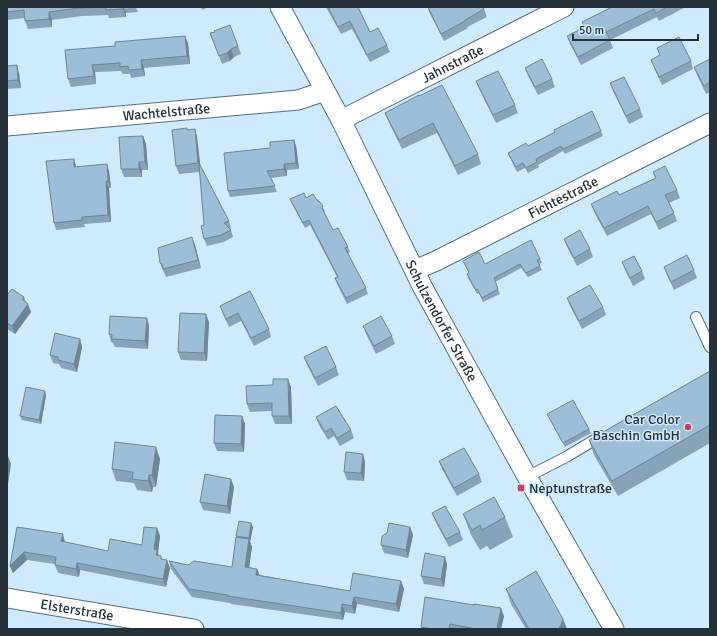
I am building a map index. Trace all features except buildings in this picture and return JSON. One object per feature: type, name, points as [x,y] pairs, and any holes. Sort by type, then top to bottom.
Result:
[{"type":"street","name":"Schulzendorfer Straße","points":[[280,7],[341,120],[415,270],[527,477],[614,629]]},
{"type":"street","name":"Jahnstraße","points":[[341,120],[564,7]]},
{"type":"street","name":"Wachtelstraße","points":[[7,126],[298,100],[325,91]]},
{"type":"street","name":"Fichtestraße","points":[[415,270],[436,261],[710,123]]},
{"type":"street","name":"Elsterstraße","points":[[7,598],[194,629]]},
{"type":"lane","points":[[696,318],[710,347]]},
{"type":"lane","points":[[527,477],[566,457],[612,430]]},
{"type":"place","name":"Car Color Baschin GmbH","points":[[688,427]]},
{"type":"place","name":"Neptunstraße","points":[[521,488]]}]
